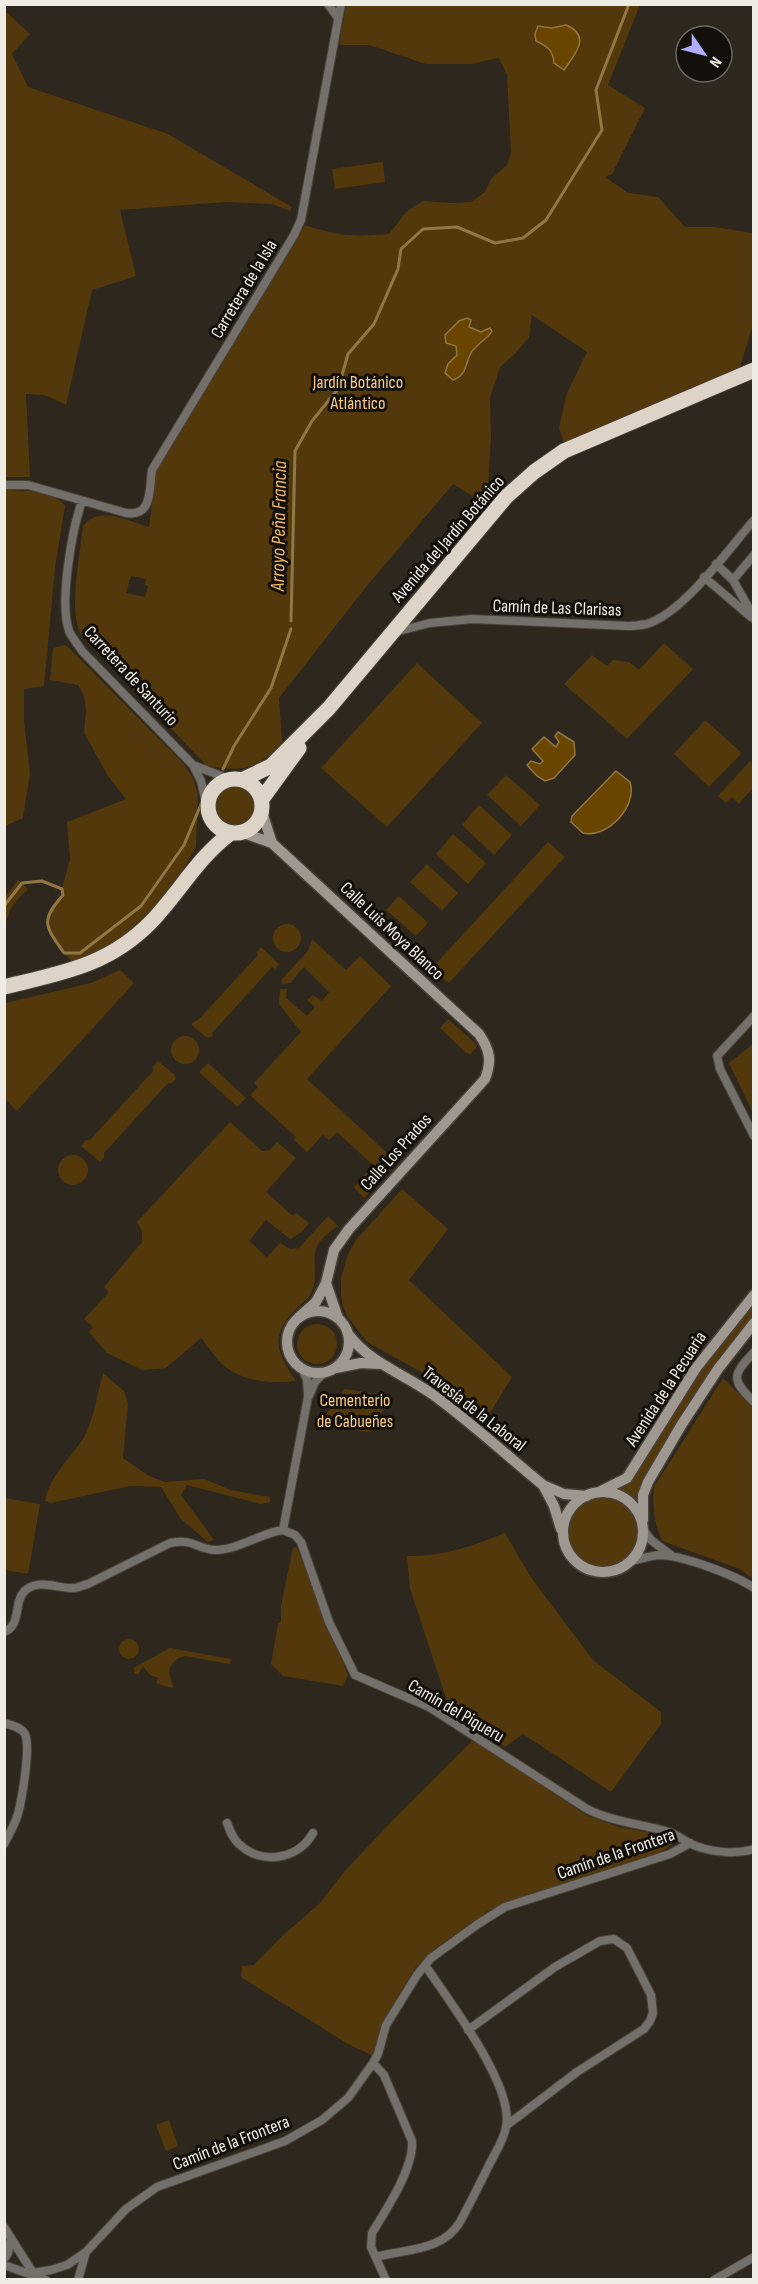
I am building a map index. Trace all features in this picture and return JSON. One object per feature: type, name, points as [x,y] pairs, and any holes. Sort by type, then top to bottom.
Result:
[{"type":"highway","name":"Avenida del Jardín Botánico","points":[[236,779],[271,766],[328,708],[506,497],[534,472],[564,452],[594,437],[751,369]]},
{"type":"highway","name":"Avenida del Jardín Botánico","points":[[262,805],[328,708]]},
{"type":"highway","points":[[4,987],[76,969],[120,949],[151,922],[211,848],[236,832],[255,825],[262,805],[255,788],[236,779],[214,788],[209,797],[205,843],[192,871]]},
{"type":"highway","points":[[208,811],[214,824],[236,832]]},
{"type":"street","points":[[328,4],[338,18]]},
{"type":"street","name":"Carretera de la Isla","points":[[82,501],[136,514],[144,510],[152,470],[294,235],[301,220],[341,4]]},
{"type":"street","points":[[4,485],[28,485],[82,501]]},
{"type":"street","name":"Carretera de Santurio","points":[[82,501],[74,530],[65,599],[70,633],[82,651],[193,765],[201,782],[208,811]]},
{"type":"street","name":"Camín de Las Clarisas","points":[[393,633],[430,623],[472,620],[619,626],[647,624],[673,609],[686,598],[753,520]]},
{"type":"street","points":[[733,580],[753,555]]},
{"type":"street","points":[[716,564],[733,580],[753,614],[753,620]]},
{"type":"street","points":[[704,577],[753,620]]},
{"type":"street","points":[[724,594],[732,594],[735,589],[733,580]]},
{"type":"street","name":"Carretera de Santurio","points":[[193,765],[236,779]]},
{"type":"street","name":"Calle Luis Moya Blanco","points":[[262,805],[272,843]]},
{"type":"street","name":"Calle Luis Moya Blanco","points":[[236,832],[272,843],[479,1034],[487,1046]]},
{"type":"street","points":[[753,1016],[717,1056],[720,1069],[753,1136]]},
{"type":"street","name":"Calle Los Prados","points":[[299,1317],[316,1302],[326,1283],[334,1250],[349,1228],[485,1079],[490,1060],[487,1046]]},
{"type":"street","points":[[326,1283],[338,1318]]},
{"type":"street","name":"Avenida de la Pecuaria","points":[[600,1492],[627,1478],[696,1368],[753,1295]]},
{"type":"street","points":[[308,1397],[315,1382],[343,1361],[348,1350],[349,1335],[345,1325],[338,1318],[320,1311],[313,1311],[299,1317],[289,1330],[287,1344],[293,1360],[302,1368],[313,1373],[330,1370]]},
{"type":"street","name":"Avenida de la Pecuaria","points":[[643,1529],[643,1495],[648,1482],[718,1369],[753,1323]]},
{"type":"street","name":"Travesía de la Laboral","points":[[349,1335],[360,1349],[381,1364],[410,1378],[435,1396],[543,1485],[564,1494],[587,1496]]},
{"type":"street","points":[[753,1352],[739,1368],[736,1376],[737,1384],[753,1402]]},
{"type":"street","name":"Travesía de la Laboral","points":[[330,1370],[361,1363],[381,1364]]},
{"type":"street","points":[[4,1632],[15,1624],[20,1598],[25,1590],[33,1586],[42,1584],[75,1588],[88,1584],[170,1543],[182,1540],[216,1550],[283,1530],[308,1397],[307,1380],[302,1368]]},
{"type":"street","name":"Travesía de la Laboral","points":[[543,1485],[554,1506],[563,1537]]},
{"type":"street","points":[[631,1561],[640,1549],[643,1529],[635,1506],[615,1493],[600,1492],[576,1503],[565,1518],[563,1537],[572,1557],[587,1569],[612,1572],[631,1561],[657,1555],[673,1557],[740,1579],[753,1588]]},
{"type":"street","points":[[643,1529],[651,1540],[673,1557]]},
{"type":"street","name":"Camín del Piqueru","points":[[283,1530],[295,1535],[301,1542],[329,1622],[355,1676],[429,1707],[587,1809],[606,1818],[673,1833],[690,1844],[715,1851],[745,1852],[753,1849]]},
{"type":"street","points":[[4,1723],[20,1728],[27,1743],[23,1792],[18,1814],[4,1844]]},
{"type":"street","points":[[227,1823],[239,1844],[258,1855],[269,1857],[282,1857],[300,1850],[314,1833]]},
{"type":"street","name":"Camín de la Frontera","points":[[86,2252],[126,2209],[157,2187],[285,2141],[322,2120],[348,2098],[373,2063],[378,2054],[386,2025],[431,1958],[505,1907],[670,1854],[690,1844]]},
{"type":"street","points":[[376,2257],[428,2246],[452,2234],[485,2173],[507,2125],[577,2072],[644,2029],[653,2013],[651,1995],[627,1948],[619,1942],[608,1939],[600,1941],[555,1967],[468,2030]]},
{"type":"street","points":[[425,1965],[468,2030],[503,2095],[507,2125]]},
{"type":"street","points":[[373,2063],[384,2075],[412,2141],[412,2149],[396,2193],[372,2233],[371,2247],[386,2280]]},
{"type":"street","points":[[4,2227],[33,2273]]},
{"type":"street","points":[[4,2259],[8,2253],[11,2238]]},
{"type":"street","points":[[33,2273],[67,2265],[86,2252]]},
{"type":"street","points":[[78,2280],[86,2252]]},
{"type":"street","points":[[714,2280],[753,2257]]},
{"type":"street","points":[[4,2265],[33,2273],[46,2280]]},
{"type":"green space","name":"Jardín Botánico Atlántico","points":[[346,5],[640,5],[608,85],[645,108],[612,174],[605,177],[628,193],[658,197],[685,227],[715,227],[753,233],[753,324],[740,367],[564,443],[559,428],[567,393],[587,352],[532,315],[529,337],[500,367],[490,398],[491,437],[488,487],[479,500],[453,484],[366,587],[279,698],[282,742],[257,764],[229,769],[206,765],[81,635],[77,625],[75,598],[83,526],[97,516],[114,516],[149,527],[156,472],[305,225],[346,235],[389,234],[407,211],[423,201],[471,202],[485,192],[491,179],[507,165],[511,153],[507,75],[499,58],[471,64],[426,64],[369,45],[339,45]],"holes":[[[566,25],[554,56],[546,45],[538,26],[552,28]],[[131,576],[146,579],[145,585],[148,586],[145,597],[126,593]]]},
{"type":"green space","points":[[4,10],[30,34],[12,54],[28,87],[168,134],[292,207],[290,211],[272,204],[226,202],[120,210],[136,276],[92,290],[66,405],[45,395],[26,394],[30,477],[5,477]]},
{"type":"green space","points":[[383,162],[385,182],[335,189],[332,169]]},
{"type":"green space","points":[[5,490],[46,494],[65,506],[55,568],[44,686],[24,689],[24,721],[30,774],[23,818],[5,826]]},
{"type":"green space","points":[[664,643],[693,669],[627,739],[564,684],[592,655],[607,666],[613,660],[629,662],[639,670]]},
{"type":"green space","points":[[66,645],[182,762],[193,778],[198,794],[196,847],[181,873],[157,904],[122,937],[74,964],[54,939],[47,917],[54,903],[63,895],[62,889],[70,859],[67,822],[126,799],[108,776],[84,733],[86,711],[84,696],[78,685],[50,680],[53,648]]},
{"type":"green space","points":[[417,663],[482,723],[387,827],[321,768]]},
{"type":"green space","points":[[705,720],[742,753],[709,787],[674,754]]},
{"type":"green space","points":[[750,761],[753,764],[753,788],[739,804],[732,797],[726,803],[718,796]]},
{"type":"green space","points":[[506,775],[540,805],[521,826],[487,795]]},
{"type":"green space","points":[[230,778],[240,778],[250,782],[258,790],[262,805],[258,820],[250,828],[240,832],[230,832],[220,828],[212,820],[208,810],[208,800],[212,790],[220,782]]},
{"type":"green space","points":[[479,805],[512,835],[494,855],[462,825]]},
{"type":"green space","points":[[453,834],[486,863],[468,884],[436,854]]},
{"type":"green space","points":[[548,842],[565,857],[449,983],[432,968]]},
{"type":"green space","points":[[427,864],[458,893],[442,911],[410,882]]},
{"type":"green space","points":[[18,880],[28,889],[12,907],[5,928],[5,897]]},
{"type":"green space","points":[[399,896],[428,923],[416,936],[386,910]]},
{"type":"green space","points":[[287,924],[297,928],[301,938],[297,948],[287,952],[277,948],[273,938],[277,928]]},
{"type":"green space","points":[[312,939],[346,970],[360,956],[391,986],[307,1079],[397,1162],[364,1198],[354,1187],[373,1165],[337,1132],[329,1140],[323,1135],[307,1152],[294,1140],[296,1137],[250,1095],[258,1087],[254,1083],[301,1032],[279,1004],[280,989],[287,989],[286,998],[307,1016],[315,1007],[307,1000],[313,995],[322,1001],[329,992],[304,967],[290,983],[283,984],[281,980],[308,951]]},
{"type":"green space","points":[[261,947],[279,964],[275,969],[272,967],[212,1033],[213,1036],[207,1038],[192,1023],[199,1019],[258,955],[257,952]]},
{"type":"green space","points":[[120,970],[134,983],[17,1111],[5,1099],[5,1003],[91,983]]},
{"type":"green space","points":[[448,1019],[475,1043],[477,1047],[470,1054],[466,1053],[440,1028]]},
{"type":"green space","points":[[185,1036],[195,1040],[199,1050],[195,1060],[185,1064],[175,1060],[171,1050],[175,1040]]},
{"type":"green space","points":[[753,1044],[753,1113],[729,1063]]},
{"type":"green space","points":[[158,1061],[174,1074],[176,1079],[168,1083],[104,1153],[104,1158],[100,1162],[81,1146],[86,1140],[90,1140],[153,1071],[153,1066]]},
{"type":"green space","points":[[208,1063],[246,1098],[237,1107],[199,1072]]},
{"type":"green space","points":[[230,1122],[262,1151],[270,1150],[277,1142],[296,1158],[266,1192],[293,1216],[296,1213],[309,1223],[302,1232],[290,1239],[266,1220],[249,1241],[267,1257],[280,1243],[290,1249],[299,1248],[328,1216],[338,1226],[317,1245],[313,1290],[288,1318],[279,1335],[280,1352],[296,1381],[265,1382],[236,1373],[219,1361],[201,1338],[166,1368],[142,1370],[107,1353],[89,1332],[93,1327],[84,1319],[109,1292],[104,1287],[142,1242],[142,1231],[137,1222]]},
{"type":"green space","points":[[73,1155],[84,1159],[88,1170],[84,1181],[73,1185],[62,1181],[58,1170],[62,1159]]},
{"type":"green space","points":[[402,1189],[448,1229],[409,1280],[512,1377],[485,1421],[423,1373],[367,1342],[343,1307],[341,1278],[348,1254],[356,1240]]},
{"type":"green space","points":[[753,1295],[753,1323],[643,1495],[643,1537],[640,1549],[631,1561],[612,1571],[593,1571],[579,1564],[568,1551],[563,1537],[565,1518],[569,1511],[587,1496],[627,1478],[696,1368]]},
{"type":"green space","points":[[317,1324],[331,1330],[337,1344],[331,1358],[317,1364],[303,1358],[297,1344],[303,1330]]},
{"type":"green space","points":[[103,1373],[124,1391],[128,1403],[123,1458],[149,1476],[165,1482],[204,1479],[231,1490],[270,1497],[270,1502],[261,1504],[187,1485],[181,1495],[214,1540],[208,1542],[181,1519],[161,1487],[130,1486],[51,1503],[45,1501],[52,1482],[89,1427]]},
{"type":"green space","points":[[723,1378],[753,1408],[753,1579],[740,1569],[662,1541],[654,1514],[654,1487]]},
{"type":"green space","name":"Cementerio de Cabueñes","points":[[345,1389],[392,1396],[370,1432],[318,1426]]},
{"type":"green space","points":[[4,1498],[40,1504],[28,1574],[5,1570]]},
{"type":"green space","points":[[505,1533],[530,1576],[593,1660],[661,1712],[661,1724],[611,1792],[523,1734],[505,1747],[449,1707],[410,1589],[407,1556],[432,1555],[457,1550]]},
{"type":"green space","points":[[293,1547],[297,1548],[348,1675],[343,1686],[283,1676],[271,1664],[278,1624],[281,1622],[281,1606]]},
{"type":"green space","points":[[125,1639],[133,1639],[139,1645],[139,1653],[133,1659],[125,1659],[119,1653],[119,1645]]},
{"type":"green space","points":[[170,1648],[231,1660],[230,1664],[185,1656],[179,1658],[174,1661],[169,1672],[173,1687],[171,1688],[156,1683],[158,1678],[150,1675],[143,1666],[138,1675],[134,1673],[134,1668]]},
{"type":"green space","points":[[473,1740],[586,1815],[619,1827],[672,1837],[672,1844],[663,1851],[527,1895],[488,1911],[434,1949],[415,1968],[382,2022],[373,2056],[348,2044],[241,1977],[242,1966],[254,1965],[280,1938],[320,1903],[344,1872],[388,1825]]},
{"type":"green space","points":[[169,2120],[178,2146],[166,2151],[156,2125]]},
{"type":"shaded area","points":[[566,25],[574,29],[580,40],[576,52],[564,70],[554,63],[549,49],[536,41],[535,34],[538,26],[552,28]]},
{"type":"shaded area","points":[[467,318],[471,320],[469,327],[481,332],[490,328],[492,331],[473,350],[461,375],[453,380],[445,373],[448,364],[457,355],[456,346],[446,343],[445,335],[459,321]]},
{"type":"shaded area","points":[[558,732],[574,742],[575,755],[554,778],[545,781],[527,765],[531,761],[540,764],[543,761],[532,749],[544,737],[556,747],[559,742],[555,736]]},
{"type":"shaded area","points":[[616,771],[630,782],[631,791],[625,810],[611,826],[602,831],[592,834],[583,833],[571,822],[572,816]]},
{"type":"waterway","name":"Arroyo Peña Francia","points":[[291,621],[295,451],[312,421],[338,389],[348,354],[374,324],[398,269],[401,249],[423,229],[457,227],[495,243],[523,238],[546,220],[602,130],[596,90],[629,4]]},
{"type":"waterway","name":"Arroyo Peña Francia","points":[[223,769],[234,746],[271,688],[291,629]]},
{"type":"waterway","name":"Arroyo Peña Francia","points":[[4,906],[22,883],[42,881],[62,889],[63,895],[48,918],[49,930],[64,953],[80,953],[141,906],[184,845],[202,802]]}]
